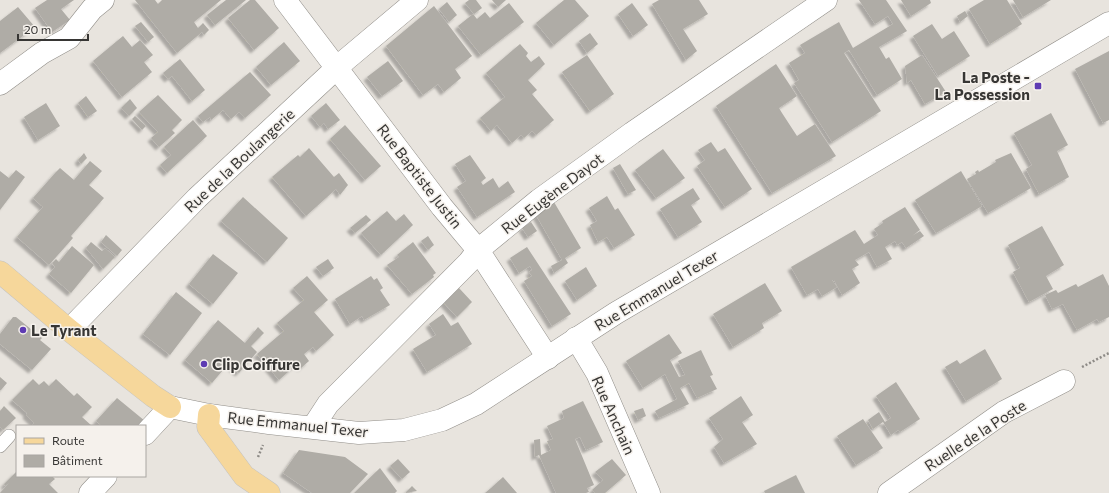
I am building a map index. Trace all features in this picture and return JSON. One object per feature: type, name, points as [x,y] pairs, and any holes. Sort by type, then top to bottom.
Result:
[{"type":"main road","points":[[0,272],[69,330],[153,396],[170,407]]},
{"type":"main road","points":[[209,415],[208,427],[244,476],[269,493]]},
{"type":"street","points":[[0,84],[42,53],[69,38],[92,9],[103,0]]},
{"type":"street","name":"Rue Baptiste Justin","points":[[285,0],[442,207],[478,250],[548,358]]},
{"type":"street","name":"Rue de la Boulangerie","points":[[69,330],[197,198],[337,68],[417,0]]},
{"type":"street","name":"Rue Eugène Dayot","points":[[313,427],[328,404],[469,262],[478,250],[539,200],[632,133],[826,0]]},
{"type":"street","name":"Rue Emmanuel Texer","points":[[170,407],[209,415],[359,433],[404,430],[442,420],[476,404],[548,358],[576,338],[1109,23]]},
{"type":"street","name":"Rue Anchain","points":[[576,338],[597,373],[649,493]]},
{"type":"street","name":"Ruelle de la Poste","points":[[889,493],[1004,412],[1064,381]]},
{"type":"street","points":[[146,433],[170,407]]},
{"type":"street","points":[[90,493],[105,477]]},
{"type":"lane","points":[[0,446],[9,436]]},
{"type":"path","points":[[1064,381],[1078,369],[1109,354]]},
{"type":"path","points":[[254,463],[264,443]]},
{"type":"building","points":[[47,0],[74,0],[61,9],[70,20],[52,32],[35,8]]},
{"type":"building","points":[[135,0],[155,0],[158,4],[162,0],[221,0],[194,22],[198,28],[203,23],[209,30],[204,35],[202,32],[177,53]]},
{"type":"building","points":[[226,0],[246,0],[215,25],[207,15]]},
{"type":"building","points":[[250,0],[255,0],[279,28],[254,50],[228,18]]},
{"type":"building","points":[[469,0],[476,0],[482,8],[474,14],[465,3]]},
{"type":"building","points":[[492,0],[506,0],[498,7]]},
{"type":"building","points":[[564,0],[575,0],[589,16],[554,45],[536,23]]},
{"type":"building","points":[[659,0],[699,0],[708,14],[683,29],[697,51],[686,60],[652,4]]},
{"type":"building","points":[[859,0],[886,0],[907,31],[879,47],[886,59],[889,57],[902,79],[877,95],[849,50],[844,53],[881,111],[832,142],[794,83],[799,80],[789,63],[805,53],[800,45],[839,22],[853,48],[893,24],[888,16],[875,24]]},
{"type":"building","points":[[901,0],[930,0],[931,3],[911,16]]},
{"type":"building","points":[[984,0],[1007,0],[1022,24],[990,44],[969,9]]},
{"type":"building","points":[[1013,0],[1051,0],[1023,17]]},
{"type":"building","points":[[447,2],[457,15],[449,22],[439,9]]},
{"type":"building","points":[[509,3],[524,22],[481,55],[458,26],[473,14],[477,19],[485,12],[490,18]]},
{"type":"building","points":[[632,3],[648,25],[633,36],[618,14]]},
{"type":"building","points":[[434,6],[472,56],[455,69],[461,78],[444,92],[438,84],[423,95],[386,46]]},
{"type":"building","points":[[18,7],[35,27],[0,53],[0,21]]},
{"type":"building","points":[[965,11],[968,16],[960,22],[957,16]]},
{"type":"building","points":[[141,22],[154,37],[148,42],[135,26]]},
{"type":"building","points":[[932,24],[942,39],[954,31],[970,56],[938,76],[913,36]]},
{"type":"building","points":[[590,33],[598,44],[587,53],[579,41]]},
{"type":"building","points":[[123,36],[132,47],[140,40],[153,55],[144,62],[152,72],[122,97],[93,61]]},
{"type":"building","points":[[284,42],[300,61],[271,85],[256,67]]},
{"type":"building","points":[[520,44],[528,53],[526,56],[531,62],[539,56],[545,64],[528,80],[537,90],[532,94],[554,120],[536,135],[532,131],[524,138],[521,135],[512,143],[497,125],[491,131],[480,118],[505,97],[486,73]]},
{"type":"building","points":[[1109,51],[1109,120],[1103,123],[1075,69]]},
{"type":"building","points":[[587,55],[614,94],[590,111],[562,72]]},
{"type":"building","points":[[922,55],[946,92],[925,104],[911,80],[907,83],[905,66]]},
{"type":"building","points":[[180,59],[205,90],[192,101],[172,76],[168,79],[163,73]]},
{"type":"building","points":[[388,61],[403,81],[382,96],[367,77]]},
{"type":"building","points":[[776,64],[797,96],[779,108],[797,136],[815,124],[836,156],[772,193],[716,106]]},
{"type":"building","points":[[250,72],[271,95],[245,118],[239,112],[231,119],[223,110],[211,120],[210,117],[203,122],[198,116]]},
{"type":"building","points":[[158,95],[182,120],[172,130],[175,133],[159,147],[151,138],[158,132],[139,112]]},
{"type":"building","points":[[86,96],[97,111],[88,117],[78,103]]},
{"type":"building","points":[[130,99],[137,108],[129,116],[121,108]]},
{"type":"building","points":[[46,103],[60,126],[38,140],[24,117]]},
{"type":"building","points":[[326,103],[340,120],[328,129],[324,123],[320,127],[311,116]]},
{"type":"building","points":[[1051,113],[1068,145],[1057,151],[1069,177],[1039,194],[1026,169],[1032,165],[1014,133]]},
{"type":"building","points":[[135,116],[146,126],[142,130],[132,119]]},
{"type":"building","points":[[193,120],[207,136],[167,173],[160,165],[171,155],[164,147]]},
{"type":"building","points":[[345,125],[381,166],[365,180],[330,139]]},
{"type":"building","points":[[711,142],[718,152],[725,148],[752,189],[725,207],[697,166],[705,160],[698,150]]},
{"type":"building","points":[[309,148],[334,177],[339,173],[348,185],[340,195],[336,189],[306,216],[272,177],[298,155],[300,157]]},
{"type":"building","points":[[663,149],[685,178],[656,198],[635,170]]},
{"type":"building","points":[[84,153],[87,158],[81,164],[78,160]]},
{"type":"building","points":[[1011,153],[1031,188],[988,213],[967,179],[976,174],[975,172],[978,170],[979,172],[996,162],[995,160]]},
{"type":"building","points":[[470,155],[486,178],[481,182],[483,185],[493,178],[499,188],[508,181],[515,192],[477,217],[457,187],[466,181],[455,164]]},
{"type":"building","points":[[90,161],[102,171],[89,185],[104,198],[71,236],[73,238],[49,265],[17,237],[43,207],[33,198],[56,172],[60,168],[74,180]]},
{"type":"building","points":[[620,164],[636,190],[628,194],[613,168]]},
{"type":"building","points":[[16,170],[25,177],[0,210],[0,171],[9,178]]},
{"type":"building","points":[[961,171],[982,206],[936,233],[915,200]]},
{"type":"building","points":[[693,188],[700,199],[691,205],[702,222],[678,237],[660,209]]},
{"type":"building","points":[[607,196],[615,210],[618,208],[635,235],[614,248],[607,237],[598,242],[590,225],[597,221],[589,208]]},
{"type":"building","points":[[243,197],[288,238],[267,262],[221,221]]},
{"type":"building","points":[[554,202],[581,248],[565,258],[568,263],[554,273],[551,266],[562,260],[536,215]]},
{"type":"building","points":[[905,207],[920,230],[912,236],[920,231],[924,236],[906,248],[902,242],[897,245],[895,241],[885,247],[892,259],[877,267],[869,252],[855,260],[859,265],[852,269],[860,283],[842,295],[834,280],[832,280],[837,287],[822,296],[818,289],[807,295],[791,267],[855,230],[864,244],[878,235],[874,229],[883,223],[882,221]]},
{"type":"building","points":[[387,211],[396,221],[404,214],[413,225],[381,255],[361,233]]},
{"type":"building","points":[[366,215],[371,220],[355,233],[350,228]]},
{"type":"building","points":[[531,222],[537,231],[528,237],[522,228]]},
{"type":"building","points":[[1042,226],[1064,265],[1046,276],[1053,289],[1029,302],[1013,272],[1020,268],[1008,245]]},
{"type":"building","points":[[106,235],[122,250],[117,256],[101,242]]},
{"type":"building","points":[[428,236],[434,245],[428,250],[421,241]]},
{"type":"building","points":[[91,242],[102,251],[105,248],[115,257],[103,269],[86,248]]},
{"type":"building","points":[[413,242],[436,273],[433,275],[434,277],[412,294],[387,265],[399,257],[397,255]]},
{"type":"building","points":[[72,246],[94,265],[71,293],[49,274],[55,267],[52,263],[56,259],[59,262]]},
{"type":"building","points":[[527,247],[571,314],[552,326],[524,281],[532,276],[529,272],[532,270],[530,266],[519,273],[510,258]]},
{"type":"building","points":[[213,254],[238,273],[213,304],[189,284]]},
{"type":"building","points":[[328,259],[334,268],[323,276],[316,267]]},
{"type":"building","points":[[586,267],[597,286],[577,300],[565,281]]},
{"type":"building","points":[[1103,274],[1109,286],[1109,317],[1099,322],[1097,319],[1077,330],[1063,304],[1052,309],[1045,295],[1056,290],[1058,293],[1076,284],[1078,287]]},
{"type":"building","points":[[307,276],[328,300],[314,312],[334,335],[316,351],[313,347],[304,354],[309,361],[301,368],[297,364],[279,380],[257,354],[284,331],[277,323],[304,300],[293,288]]},
{"type":"building","points":[[371,276],[374,280],[377,278],[383,288],[380,290],[390,305],[364,320],[362,316],[350,324],[335,299]]},
{"type":"building","points":[[765,283],[782,311],[762,323],[764,328],[733,347],[713,314]]},
{"type":"building","points":[[459,288],[472,302],[457,317],[443,302]]},
{"type":"building","points":[[176,292],[202,313],[170,355],[143,334]]},
{"type":"building","points":[[443,314],[451,326],[458,322],[472,344],[427,372],[413,349],[436,335],[429,324]]},
{"type":"building","points":[[13,317],[16,317],[42,338],[40,340],[51,349],[32,370],[0,344],[0,334]]},
{"type":"building","points":[[218,320],[245,343],[258,327],[264,333],[251,346],[257,352],[239,373],[228,364],[212,383],[185,360]]},
{"type":"building","points":[[669,334],[682,353],[670,360],[679,377],[685,375],[678,361],[701,350],[713,375],[710,376],[717,389],[697,398],[689,383],[680,388],[689,404],[659,418],[655,411],[677,399],[665,374],[643,388],[626,361]]},
{"type":"building","points":[[985,349],[1002,379],[966,401],[945,367],[957,360],[960,364]]},
{"type":"building","points":[[0,377],[7,383],[1,390],[0,390]]},
{"type":"building","points":[[33,379],[39,385],[44,381],[49,386],[56,379],[74,396],[77,393],[92,407],[82,417],[91,425],[32,425],[34,423],[26,415],[27,413],[12,400]]},
{"type":"building","points":[[896,382],[920,419],[900,432],[898,430],[891,435],[883,422],[873,429],[868,420],[879,412],[885,422],[891,418],[876,396]]},
{"type":"building","points":[[741,396],[753,415],[742,422],[757,444],[724,463],[714,447],[723,439],[709,418]]},
{"type":"building","points":[[117,398],[145,421],[141,425],[101,425],[96,421]]},
{"type":"building","points":[[583,401],[603,442],[586,450],[580,437],[575,439],[594,485],[587,488],[589,492],[586,493],[556,493],[539,455],[535,457],[534,440],[540,439],[541,455],[551,450],[547,441],[553,439],[547,426],[564,418],[562,411]]},
{"type":"building","points":[[4,406],[16,418],[3,430],[0,427],[0,411]]},
{"type":"building","points":[[643,408],[646,416],[638,420],[634,411]]},
{"type":"building","points":[[863,419],[883,448],[856,465],[837,436]]},
{"type":"building","points":[[299,450],[345,457],[368,474],[350,493],[312,493],[283,473]]},
{"type":"building","points":[[398,459],[410,472],[402,479],[390,466]]},
{"type":"building","points":[[612,459],[626,475],[605,493],[595,493],[592,490],[603,480],[595,472]]},
{"type":"building","points":[[380,468],[397,491],[395,493],[354,493]]},
{"type":"building","points":[[16,472],[16,477],[53,477],[55,479],[49,484],[58,493],[0,493],[9,483],[5,486],[4,484]]},
{"type":"building","points":[[796,475],[805,493],[765,493],[764,491]]},
{"type":"building","points":[[503,477],[517,493],[485,493],[491,488]]},
{"type":"building","points":[[412,486],[417,491],[405,493]]},
{"type":"place","name":"La Poste - La Possession","points":[[1038,86]]},
{"type":"place","name":"Le Tyrant","points":[[23,330]]},
{"type":"place","name":"Clip Coiffure","points":[[204,364]]}]
